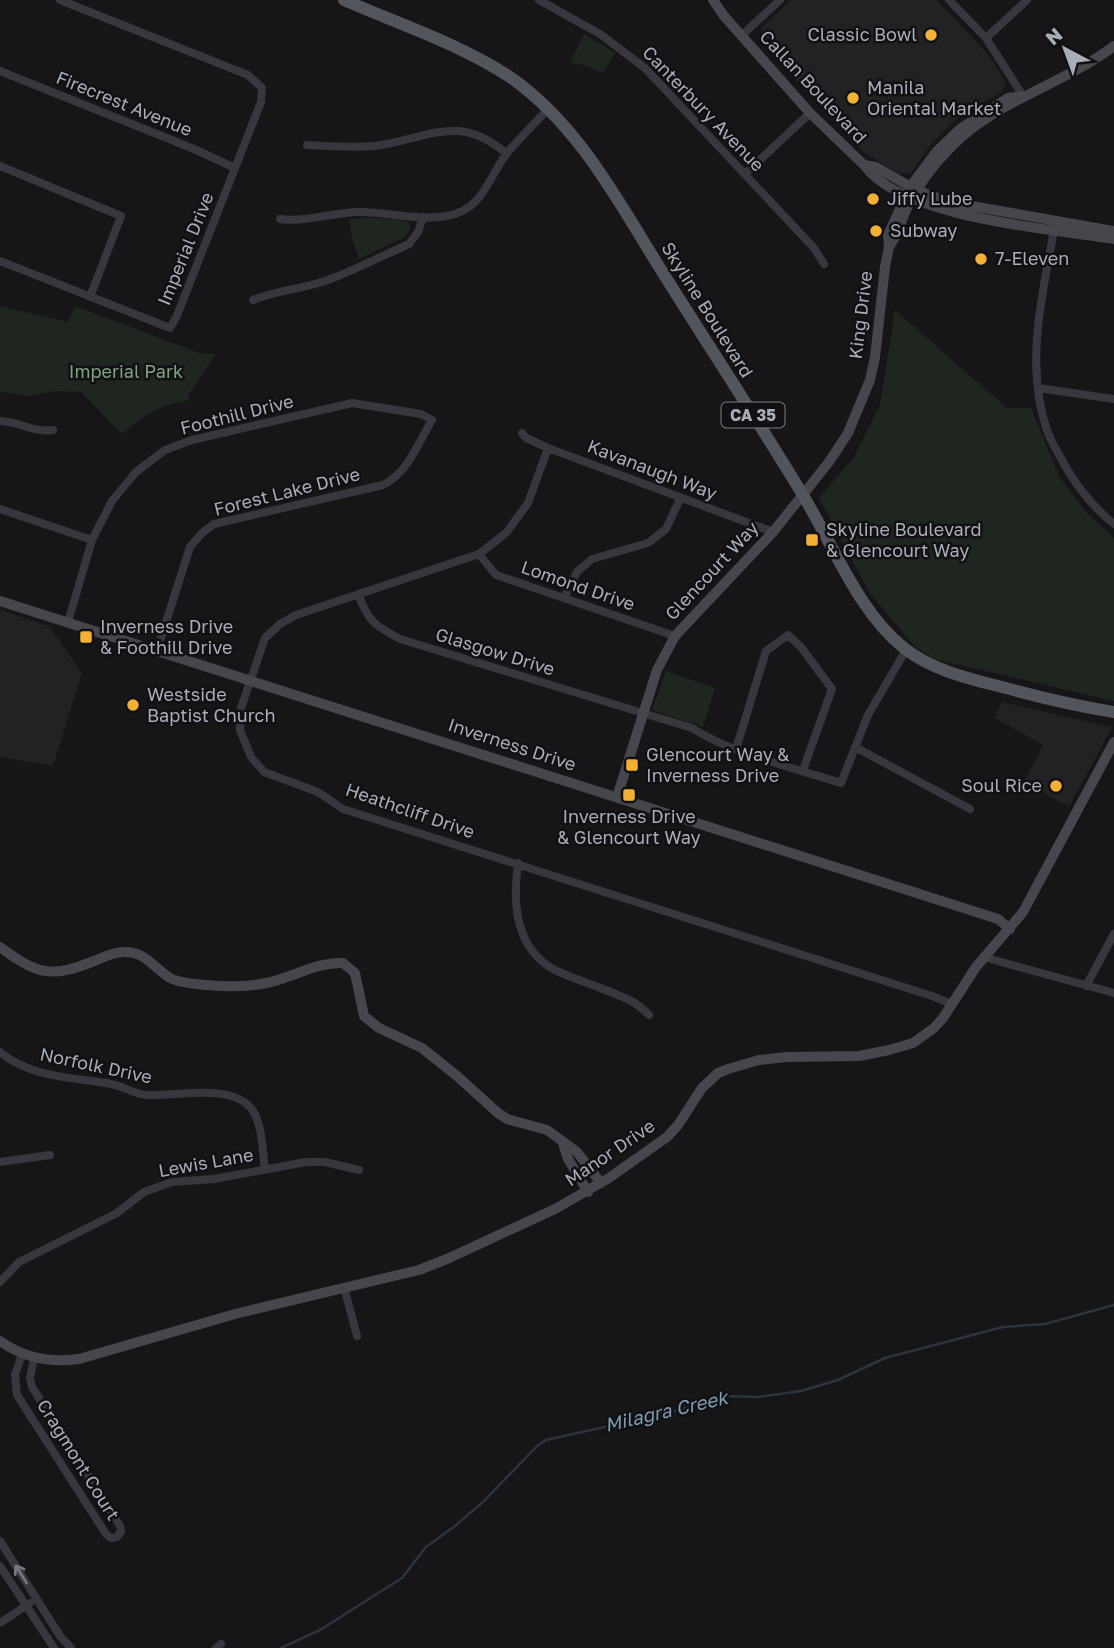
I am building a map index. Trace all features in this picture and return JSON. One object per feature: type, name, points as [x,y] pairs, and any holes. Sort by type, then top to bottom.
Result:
[{"type":"main road","name":"Skyline Boulevard","points":[[344,0],[482,61],[509,77],[548,109],[597,167],[803,494],[872,616],[906,650],[971,680],[1067,704],[1114,712]]},
{"type":"street","name":"Imperial Drive","points":[[0,261],[170,328],[261,102],[261,88],[248,75],[60,0]]},
{"type":"street","name":"Canterbury Avenue","points":[[539,0],[554,4],[636,60],[814,248],[824,264]]},
{"type":"street","name":"Callan Boulevard","points":[[713,0],[741,36],[810,113],[864,164],[876,167],[911,193],[974,217],[1114,230]]},
{"type":"street","points":[[741,36],[780,0]]},
{"type":"street","points":[[949,0],[986,38],[1023,96]]},
{"type":"street","points":[[986,38],[1027,0]]},
{"type":"street","name":"King Drive","points":[[803,494],[849,433],[870,380],[879,333],[889,247],[895,239],[911,193],[953,145],[979,124],[1023,96],[1069,76],[1114,46]]},
{"type":"street","name":"Firecrest Avenue","points":[[0,71],[235,168]]},
{"type":"street","points":[[280,219],[291,221],[358,212],[445,217],[464,211],[478,200],[507,154],[548,109]]},
{"type":"street","points":[[745,174],[810,113]]},
{"type":"street","points":[[307,145],[372,146],[433,131],[460,130],[490,140],[507,154]]},
{"type":"street","points":[[0,166],[121,216],[90,297]]},
{"type":"street","points":[[253,300],[268,293],[298,289],[327,280],[409,244],[418,232],[423,217]]},
{"type":"street","points":[[1051,225],[1035,359],[1038,388],[1048,434],[1076,486],[1114,524]]},
{"type":"street","name":"Callan Boulevard","points":[[1051,225],[1114,239]]},
{"type":"street","points":[[1038,388],[1114,399]]},
{"type":"street","name":"Foothill Drive","points":[[68,622],[92,540],[112,501],[136,472],[165,450],[192,440],[352,404],[421,414],[432,421]]},
{"type":"street","points":[[0,421],[42,432],[53,430]]},
{"type":"street","name":"Forest Lake Drive","points":[[157,650],[191,547],[202,533],[214,524],[383,485],[394,480],[432,421]]},
{"type":"street","name":"Kavanaugh Way","points":[[522,433],[548,447],[773,532]]},
{"type":"street","name":"Heathcliff Drive","points":[[548,447],[528,502],[506,533],[479,554],[296,615],[280,624],[265,638],[241,708],[240,730],[251,757],[264,772],[318,792],[343,809],[952,1004]]},
{"type":"street","name":"Glencourt Way","points":[[617,797],[657,670],[675,636],[773,532],[803,494]]},
{"type":"street","points":[[564,598],[577,572],[592,559],[648,544],[666,529],[680,499]]},
{"type":"street","points":[[0,509],[92,540]]},
{"type":"street","name":"Lomond Drive","points":[[479,554],[496,575],[675,636]]},
{"type":"street","name":"Glasgow Drive","points":[[358,594],[367,616],[380,628],[400,639],[692,728],[703,736],[736,749],[841,783],[857,748]]},
{"type":"street","name":"Inverness Drive","points":[[0,601],[998,919],[1010,929]]},
{"type":"street","points":[[736,749],[766,652],[788,635],[801,647],[832,689],[803,770]]},
{"type":"street","points":[[906,650],[868,715],[857,748],[970,809]]},
{"type":"street","name":"Manor Drive","points":[[0,1342],[34,1357],[61,1361],[79,1359],[234,1314],[433,1265],[601,1184],[667,1137],[702,1088],[718,1073],[740,1064],[772,1058],[844,1057],[913,1043],[934,1028],[983,957],[1023,912],[1110,761],[1114,742]]},
{"type":"street","points":[[518,863],[514,891],[517,915],[524,938],[535,953],[549,966],[638,1003],[649,1015]]},
{"type":"street","points":[[1086,986],[1114,934]]},
{"type":"street","points":[[0,947],[26,965],[44,972],[63,972],[113,953],[128,951],[154,963],[171,978],[208,985],[266,983],[328,962],[343,963],[355,973],[364,1016],[379,1028],[422,1048],[507,1119],[547,1130],[577,1152],[601,1184]]},
{"type":"street","points":[[983,957],[1114,993]]},
{"type":"street","name":"Norfolk Drive","points":[[0,1052],[13,1063],[52,1076],[113,1084],[144,1095],[215,1093],[235,1098],[249,1107],[258,1122],[265,1169]]},
{"type":"street","points":[[563,1143],[568,1159],[588,1192]]},
{"type":"street","points":[[0,1162],[50,1155]]},
{"type":"street","name":"Lewis Lane","points":[[0,1282],[19,1262],[117,1213],[144,1192],[172,1182],[214,1179],[265,1169],[325,1162],[359,1170]]},
{"type":"street","points":[[344,1287],[357,1336]]},
{"type":"street","name":"Cragmont Court","points":[[22,1354],[14,1380],[17,1395],[106,1534],[111,1538],[117,1537],[121,1532],[120,1526],[32,1387],[30,1378],[34,1357]]},
{"type":"street","points":[[0,1541],[71,1648]]},
{"type":"street","points":[[0,1566],[54,1648]]},
{"type":"street","points":[[0,1623],[37,1599]]},
{"type":"shaded area","points":[[791,0],[937,0],[988,54],[1006,83],[1003,91],[955,120],[931,144],[911,173],[899,174],[863,152],[761,42],[762,27]]},
{"type":"shaded area","points":[[0,610],[49,626],[82,673],[53,766],[0,757]]},
{"type":"shaded area","points":[[1002,702],[1112,727],[1069,807],[1024,782],[1043,745],[994,718]]},
{"type":"green space","points":[[584,34],[616,53],[602,73],[584,65],[570,63]]},
{"type":"green space","points":[[349,219],[408,221],[411,227],[405,237],[359,259]]},
{"type":"green space","name":"Imperial Park","points":[[0,306],[68,322],[75,306],[202,354],[216,354],[188,396],[189,400],[152,412],[122,434],[81,392],[54,391],[32,396],[0,392]]},
{"type":"green space","points":[[895,310],[1007,408],[1031,408],[1060,478],[1088,514],[1114,538],[1114,701],[935,659],[915,647],[869,592],[819,498],[854,457],[880,405]]},
{"type":"green space","points":[[666,671],[715,688],[703,727],[652,710]]},
{"type":"waterway","name":"Milagra Creek","points":[[281,1648],[320,1630],[402,1578],[426,1547],[484,1501],[546,1440],[672,1412],[722,1396],[759,1397],[801,1391],[838,1380],[885,1358],[1003,1327],[1045,1324],[1114,1305]]},
{"type":"place","name":"Classic Bowl","points":[[931,35]]},
{"type":"place","name":"Manila Oriental Market","points":[[853,98]]},
{"type":"place","name":"Jiffy Lube","points":[[873,199]]},
{"type":"place","name":"Subway","points":[[876,231]]},
{"type":"place","name":"7-Eleven","points":[[981,259]]},
{"type":"place","name":"Skyline Boulevard & Glencourt Way","points":[[812,540]]},
{"type":"place","name":"Inverness Drive & Foothill Drive","points":[[86,637]]},
{"type":"place","name":"Westside Baptist Church","points":[[133,705]]},
{"type":"place","name":"Glencourt Way & Inverness Drive","points":[[632,765]]},
{"type":"place","name":"Soul Rice","points":[[1056,786]]},
{"type":"place","name":"Inverness Drive & Glencourt Way","points":[[629,795]]}]
